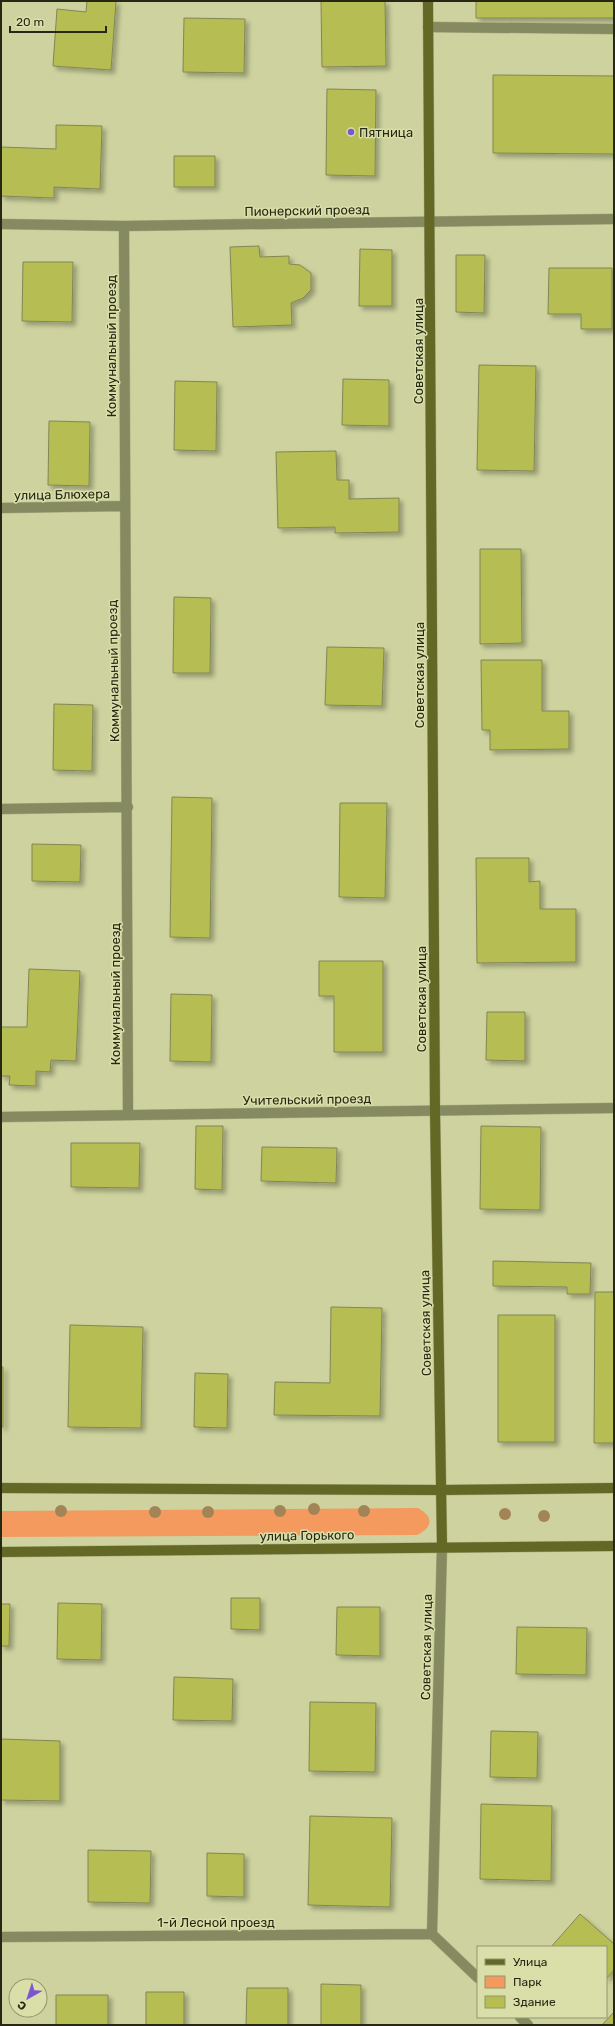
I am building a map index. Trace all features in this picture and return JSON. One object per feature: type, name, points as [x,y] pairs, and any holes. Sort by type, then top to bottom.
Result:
[{"type":"main road","name":"Советская улица","points":[[428,1],[435,1111],[442,1546]]},
{"type":"main road","points":[[1,1488],[441,1490],[614,1488]]},
{"type":"main road","name":"улица Горького","points":[[1,1552],[442,1546],[614,1546]]},
{"type":"street","points":[[428,27],[614,30]]},
{"type":"street","name":"Пионерский проезд","points":[[1,224],[124,226],[614,219]]},
{"type":"street","name":"Коммунальный проезд","points":[[124,226],[124,506],[128,807],[128,1115]]},
{"type":"street","name":"улица Блюхера","points":[[1,508],[124,506]]},
{"type":"street","points":[[1,809],[128,807]]},
{"type":"street","name":"Учительский проезд","points":[[1,1117],[614,1108]]},
{"type":"street","name":"Советская улица","points":[[432,1934],[442,1546]]},
{"type":"street","points":[[432,1934],[477,1977]]},
{"type":"street","name":"1-й Лесной проезд","points":[[1,1937],[432,1934]]},
{"type":"green space","points":[[418,1508],[427,1515],[430,1522],[426,1529],[417,1535],[1,1537],[1,1511]]},
{"type":"building","points":[[87,1],[116,1],[111,70],[53,66],[57,9],[86,12]]},
{"type":"building","points":[[321,1],[385,1],[386,66],[322,67]]},
{"type":"building","points":[[476,1],[614,1],[614,18],[476,18]]},
{"type":"building","points":[[184,18],[245,19],[244,73],[183,72]]},
{"type":"building","points":[[493,75],[614,76],[614,154],[493,153]]},
{"type":"building","name":"Пятница","points":[[327,89],[376,90],[375,176],[326,175]]},
{"type":"building","points":[[56,125],[102,126],[100,189],[54,187],[54,198],[1,196],[1,147],[56,149]]},
{"type":"building","points":[[174,156],[215,156],[215,187],[174,187]]},
{"type":"building","points":[[259,246],[260,257],[289,256],[289,264],[300,265],[311,273],[311,290],[303,298],[291,303],[292,325],[233,327],[230,247]]},
{"type":"building","points":[[360,249],[392,250],[392,306],[359,306]]},
{"type":"building","points":[[456,255],[485,255],[484,313],[456,312]]},
{"type":"building","points":[[23,262],[73,262],[72,322],[22,321]]},
{"type":"building","points":[[549,268],[612,268],[612,329],[581,329],[581,314],[548,314]]},
{"type":"building","points":[[479,365],[536,366],[534,471],[477,470]]},
{"type":"building","points":[[343,379],[389,380],[389,426],[342,425]]},
{"type":"building","points":[[175,381],[217,382],[216,451],[174,450]]},
{"type":"building","points":[[49,421],[90,422],[89,486],[48,485]]},
{"type":"building","points":[[336,451],[337,480],[349,480],[349,499],[399,498],[399,532],[335,533],[335,527],[278,528],[276,452]]},
{"type":"building","points":[[480,549],[521,549],[522,643],[480,644]]},
{"type":"building","points":[[174,597],[211,598],[210,673],[173,673]]},
{"type":"building","points":[[327,647],[384,648],[382,706],[325,705]]},
{"type":"building","points":[[481,660],[542,660],[542,711],[569,711],[569,749],[490,750],[490,730],[482,730]]},
{"type":"building","points":[[54,704],[93,705],[92,771],[53,770]]},
{"type":"building","points":[[172,797],[212,798],[210,938],[170,937]]},
{"type":"building","points":[[340,803],[387,803],[385,898],[339,897]]},
{"type":"building","points":[[32,844],[81,845],[80,882],[32,881]]},
{"type":"building","points":[[476,858],[529,858],[529,882],[540,881],[540,909],[576,909],[576,962],[477,963]]},
{"type":"building","points":[[319,961],[383,961],[383,1052],[334,1052],[334,996],[319,996]]},
{"type":"building","points":[[29,969],[80,971],[76,1061],[51,1060],[50,1072],[36,1071],[36,1086],[9,1085],[10,1076],[1,1076],[1,1027],[27,1027]]},
{"type":"building","points":[[171,994],[212,995],[211,1062],[170,1061]]},
{"type":"building","points":[[487,1012],[525,1012],[525,1061],[486,1060]]},
{"type":"building","points":[[196,1126],[223,1126],[222,1190],[195,1189]]},
{"type":"building","points":[[481,1126],[541,1127],[540,1210],[480,1209]]},
{"type":"building","points":[[71,1143],[140,1143],[139,1188],[71,1187]]},
{"type":"building","points":[[262,1147],[337,1148],[336,1183],[261,1181]]},
{"type":"building","points":[[493,1261],[591,1263],[590,1294],[567,1294],[567,1287],[493,1286]]},
{"type":"building","points":[[595,1292],[614,1292],[614,1443],[594,1443]]},
{"type":"building","points":[[331,1307],[382,1308],[380,1416],[274,1415],[275,1382],[330,1383]]},
{"type":"building","points":[[498,1315],[555,1315],[555,1442],[498,1442]]},
{"type":"building","points":[[70,1325],[143,1327],[141,1428],[68,1427]]},
{"type":"building","points":[[1,1367],[3,1367],[3,1427],[1,1427]]},
{"type":"building","points":[[195,1373],[228,1374],[227,1428],[194,1427]]},
{"type":"building","points":[[231,1598],[260,1598],[260,1630],[231,1629]]},
{"type":"building","points":[[58,1603],[102,1604],[101,1660],[57,1659]]},
{"type":"building","points":[[1,1604],[10,1604],[9,1646],[1,1646]]},
{"type":"building","points":[[337,1607],[380,1607],[380,1656],[336,1655]]},
{"type":"building","points":[[517,1627],[587,1628],[586,1675],[516,1674]]},
{"type":"building","points":[[174,1677],[233,1679],[232,1721],[173,1720]]},
{"type":"building","points":[[310,1702],[376,1703],[375,1772],[309,1771]]},
{"type":"building","points":[[491,1731],[538,1732],[537,1778],[490,1777]]},
{"type":"building","points":[[1,1739],[60,1741],[60,1801],[1,1800]]},
{"type":"building","points":[[481,1804],[552,1806],[551,1881],[480,1879]]},
{"type":"building","points":[[310,1816],[392,1818],[390,1907],[308,1905]]},
{"type":"building","points":[[88,1850],[151,1851],[150,1903],[88,1902]]},
{"type":"building","points":[[207,1853],[244,1854],[244,1897],[207,1896]]},
{"type":"building","points":[[580,1914],[614,1944],[614,1970],[607,1978],[607,1946],[552,1946]]},
{"type":"building","points":[[321,1984],[361,1985],[361,2025],[321,2025]]},
{"type":"building","points":[[247,1988],[288,1988],[288,2025],[246,2025]]},
{"type":"building","points":[[146,1992],[184,1992],[184,2025],[146,2025]]},
{"type":"building","points":[[56,1995],[108,1995],[108,2025],[56,2025]]},
{"type":"building","points":[[614,2012],[614,2025],[602,2025]]},
{"type":"place","name":"Пятница","points":[[351,132]]}]
